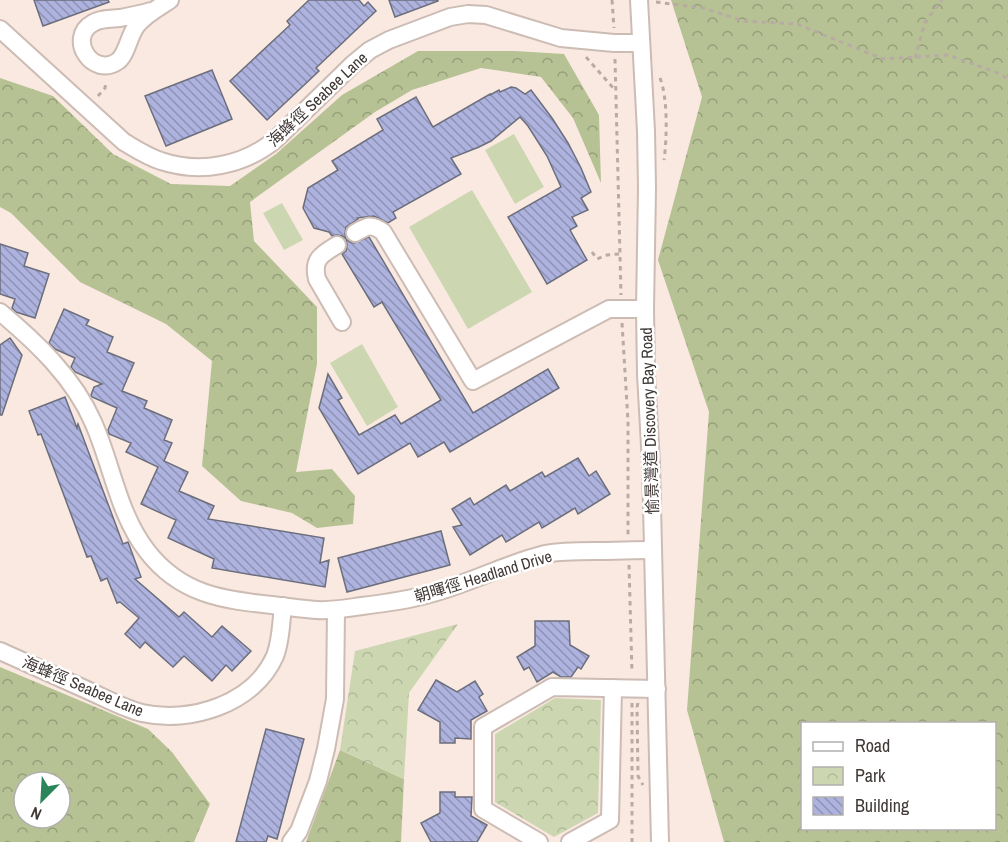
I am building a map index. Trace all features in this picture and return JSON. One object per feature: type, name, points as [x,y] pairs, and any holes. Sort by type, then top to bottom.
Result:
[{"type":"street","points":[[151,11],[100,20],[90,24],[81,41],[83,51],[89,60],[109,65],[118,61],[136,25],[151,11],[170,0]]},
{"type":"street","name":"愉景灣道 Discovery Bay Road","points":[[639,0],[646,131],[646,374],[651,464],[660,842]]},
{"type":"street","name":"海蜂徑 Seabee Lane","points":[[0,29],[124,141],[161,161],[198,167],[240,161],[264,149],[370,50],[389,40],[450,17],[466,7],[561,38],[641,43]]},
{"type":"street","points":[[355,233],[370,226],[377,227],[383,232],[473,381],[609,309],[645,309]]},
{"type":"street","points":[[337,245],[320,255],[315,273],[342,322]]},
{"type":"street","name":"朝暉徑 Headland Drive","points":[[0,312],[42,350],[85,405],[99,436],[132,528],[144,547],[159,565],[183,584],[211,596],[240,602],[336,610],[416,598],[547,554],[569,551],[653,550]]},
{"type":"street","name":"海蜂徑 Seabee Lane","points":[[0,651],[130,709],[155,715],[193,714],[216,708],[235,699],[263,674],[278,646],[283,606]]},
{"type":"street","points":[[291,842],[299,831],[315,789],[326,750],[335,699],[336,610]]},
{"type":"street","points":[[539,842],[483,809],[483,727],[552,687],[657,689]]},
{"type":"street","points":[[570,842],[610,820],[613,688]]},
{"type":"path","points":[[612,0],[621,309],[628,421],[632,842]]},
{"type":"path","points":[[915,58],[925,22],[942,0]]},
{"type":"path","points":[[668,3],[703,8],[744,21],[797,24],[883,59],[948,55],[1001,74],[1008,80]]},
{"type":"path","points":[[561,38],[580,51],[616,92]]},
{"type":"path","points":[[87,109],[105,88],[109,65]]},
{"type":"path","points":[[592,252],[597,259],[619,254]]},
{"type":"green space","points":[[671,0],[1008,0],[1008,842],[724,842],[687,710],[709,412],[658,260],[702,97]]},
{"type":"green space","points":[[418,51],[515,51],[564,54],[599,115],[601,183],[573,118],[541,77],[481,68],[412,90],[375,112],[250,202],[254,241],[317,307],[317,364],[296,472],[332,469],[355,496],[353,524],[317,528],[292,513],[241,501],[202,466],[212,361],[166,324],[80,282],[11,213],[0,207],[0,78],[53,96],[113,154],[171,184],[230,186],[276,154],[342,95]]},
{"type":"green space","points":[[514,134],[544,187],[515,204],[485,150]]},
{"type":"green space","points":[[472,190],[532,292],[468,329],[409,227]]},
{"type":"green space","points":[[282,203],[303,240],[284,250],[263,213]]},
{"type":"green space","points":[[362,344],[398,407],[367,426],[330,363]]},
{"type":"green space","points":[[458,624],[409,693],[404,779],[340,750],[355,651]]},
{"type":"green space","points":[[0,667],[148,729],[172,752],[210,804],[194,842],[0,842]]},
{"type":"green space","points":[[555,698],[601,700],[598,813],[554,837],[495,802],[495,734]]},
{"type":"green space","points":[[340,750],[404,779],[401,842],[306,842]]},
{"type":"building","points":[[34,0],[108,0],[109,2],[43,26]]},
{"type":"building","points":[[309,0],[359,0],[364,6],[368,2],[376,11],[316,68],[319,71],[267,120],[230,81],[290,25],[287,21]]},
{"type":"building","points":[[389,0],[438,0],[438,1],[395,17]]},
{"type":"building","points":[[212,70],[232,119],[166,146],[145,96]]},
{"type":"building","points":[[511,87],[525,94],[531,90],[568,143],[591,192],[581,198],[588,210],[572,217],[577,226],[570,230],[587,260],[547,284],[508,217],[561,187],[547,156],[520,117],[491,141],[451,158],[461,174],[393,212],[396,218],[388,223],[374,216],[357,218],[346,227],[346,239],[314,228],[303,208],[308,188],[338,170],[332,161],[383,130],[377,119],[416,97],[433,127],[499,90],[500,92]]},
{"type":"building","points":[[369,237],[473,413],[548,369],[559,388],[450,452],[444,442],[418,457],[410,443],[358,474],[319,408],[328,374],[342,398],[338,400],[359,435],[395,415],[401,424],[441,400],[382,302],[374,307],[342,254],[346,251],[346,239],[354,243]]},
{"type":"building","points":[[0,244],[28,253],[24,266],[49,274],[35,318],[16,312],[12,308],[15,299],[0,294]]},
{"type":"building","points":[[64,309],[89,320],[86,325],[113,337],[107,352],[134,363],[122,391],[147,401],[144,408],[172,420],[164,440],[172,443],[164,461],[188,472],[179,491],[214,506],[208,519],[324,538],[320,563],[329,560],[325,587],[212,568],[214,559],[168,538],[176,520],[141,504],[158,467],[126,452],[131,443],[109,434],[108,430],[117,408],[91,395],[94,387],[102,384],[75,372],[71,367],[75,358],[55,349],[49,343]]},
{"type":"building","points":[[10,338],[22,355],[2,415],[0,415],[0,345]]},
{"type":"building","points":[[65,397],[77,428],[78,424],[123,544],[128,542],[141,577],[135,579],[179,617],[184,612],[212,637],[222,626],[251,651],[232,671],[226,665],[212,681],[184,656],[173,667],[145,642],[140,648],[125,634],[139,618],[120,602],[117,603],[107,578],[101,581],[91,556],[87,557],[41,434],[38,435],[29,411]]},
{"type":"building","points":[[578,458],[589,476],[596,471],[610,494],[578,514],[575,508],[542,528],[539,522],[506,542],[502,535],[470,555],[453,527],[462,525],[452,509],[470,498],[474,505],[506,485],[510,491],[542,472],[545,477]]},
{"type":"building","points":[[441,531],[450,565],[347,592],[338,558]]},
{"type":"building","points":[[535,621],[569,621],[570,645],[589,656],[581,669],[578,667],[571,677],[561,677],[553,672],[537,682],[529,667],[524,670],[517,657],[535,646]]},
{"type":"building","points":[[436,680],[457,692],[475,681],[483,694],[479,697],[487,711],[471,720],[471,739],[455,738],[455,743],[440,743],[440,722],[418,710]]},
{"type":"building","points":[[266,729],[304,739],[277,839],[268,836],[266,842],[236,842]]},
{"type":"building","points":[[440,792],[455,792],[455,797],[472,797],[471,816],[487,825],[477,842],[431,842],[421,823],[440,813]]}]
